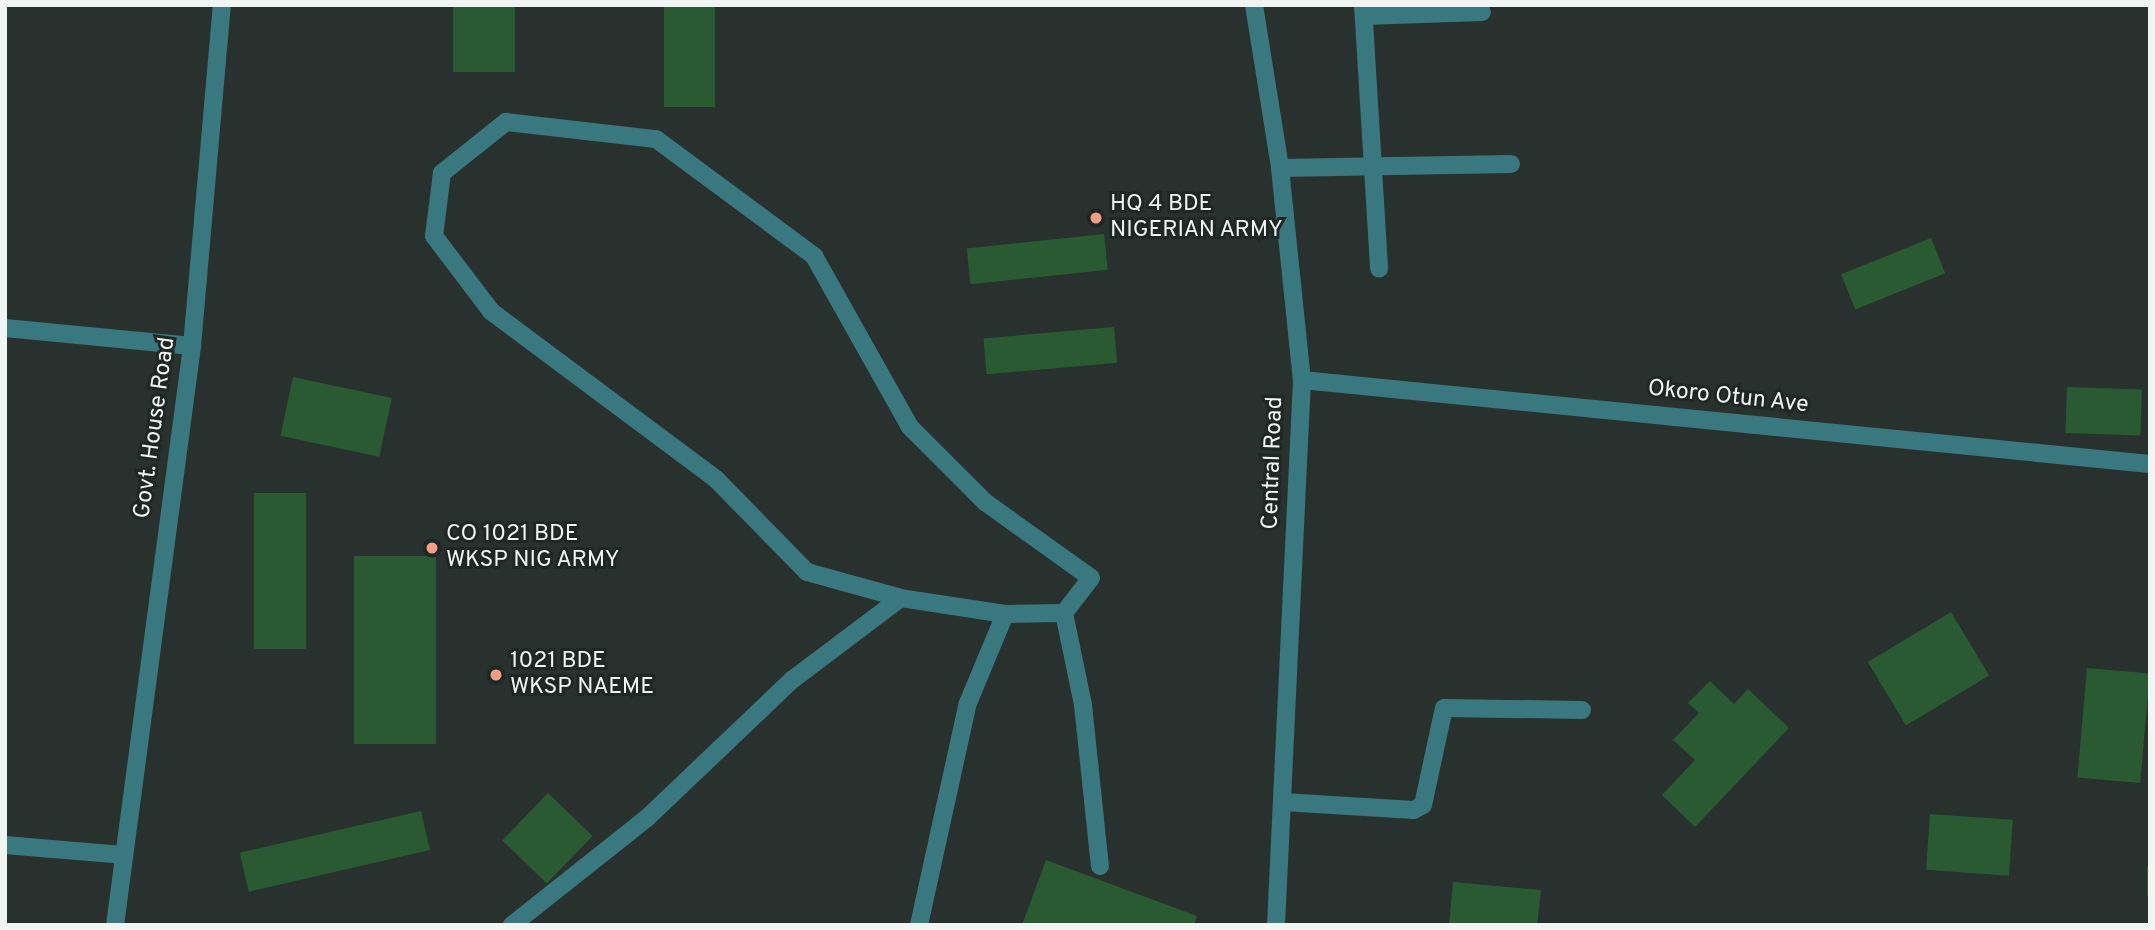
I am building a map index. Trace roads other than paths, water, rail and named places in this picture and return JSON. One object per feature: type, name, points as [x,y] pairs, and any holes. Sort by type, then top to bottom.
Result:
[{"type":"street","name":"Govt. House Road","points":[[115,925],[192,346],[222,5]]},
{"type":"street","name":"Central Road","points":[[1254,5],[1280,168],[1302,380],[1276,925]]},
{"type":"street","points":[[1378,269],[1363,10],[1482,12]]},
{"type":"street","points":[[1064,613],[1005,614],[901,598],[807,572],[716,479],[491,311],[434,236],[442,173],[506,122],[656,139],[814,256],[910,426],[985,502],[1091,578],[1064,613],[1083,705],[1100,866]]},
{"type":"street","points":[[1280,168],[1511,164]]},
{"type":"street","points":[[5,328],[192,346]]},
{"type":"street","name":"Okoro Otun Ave","points":[[1302,380],[2150,464]]},
{"type":"street","points":[[497,925],[513,923],[647,818],[792,680],[901,598]]},
{"type":"street","points":[[919,925],[968,703],[1005,614]]},
{"type":"street","points":[[1283,802],[1414,810],[1423,805],[1444,708],[1583,710]]},
{"type":"street","points":[[5,845],[123,855]]},
{"type":"place","name":"HQ 4 BDE NIGERIAN ARMY","points":[[1096,218]]},
{"type":"place","name":"CO 1021 BDE WKSP NIG ARMY","points":[[432,548]]},
{"type":"place","name":"1021 BDE WKSP NAEME","points":[[496,675]]}]
